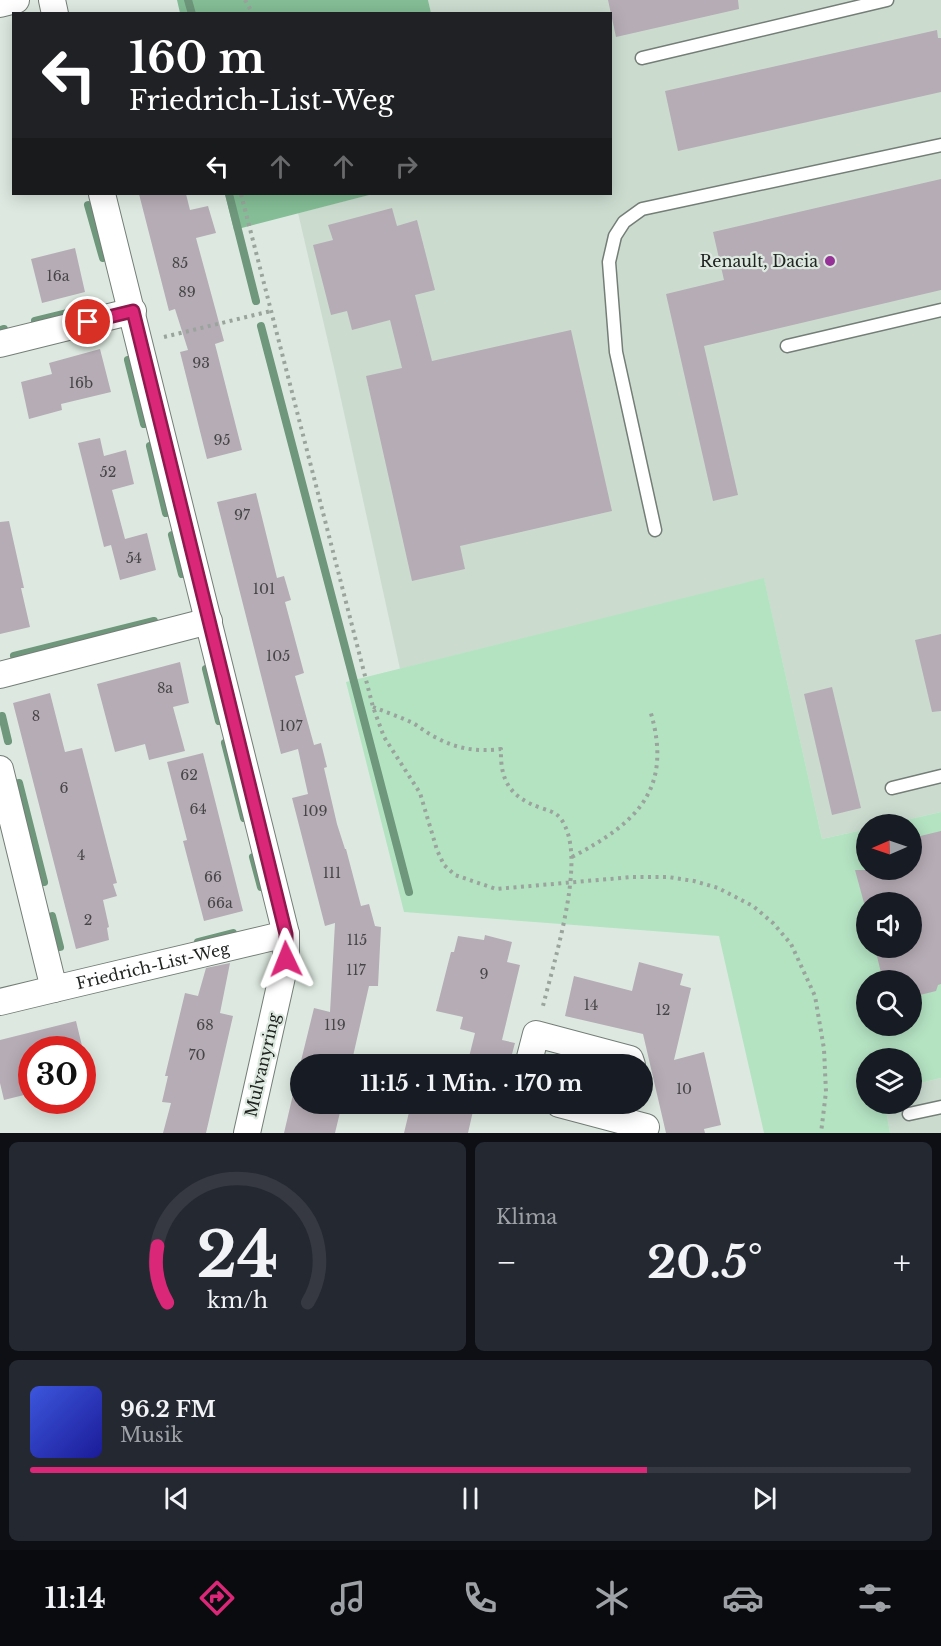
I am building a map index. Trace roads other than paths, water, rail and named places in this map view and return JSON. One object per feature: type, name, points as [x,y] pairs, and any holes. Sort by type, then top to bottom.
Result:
[{"type":"street","points":[[0,4],[16,0]]},
{"type":"street","name":"Mulvanyring","points":[[102,195],[133,311],[286,934],[286,959],[247,1133]]},
{"type":"street","points":[[0,344],[133,311]]},
{"type":"street","points":[[0,675],[209,621]]},
{"type":"street","name":"Friedrich-List-Weg","points":[[0,769],[54,989]]},
{"type":"street","name":"Friedrich-List-Weg","points":[[0,1002],[286,934]]},
{"type":"street","points":[[531,1054],[536,1034],[611,1054]]},
{"type":"street","points":[[610,1114],[645,1121]]},
{"type":"lane","points":[[642,58],[887,0]]},
{"type":"lane","points":[[655,530],[616,352],[609,262],[615,236],[624,222],[642,209],[941,145]]},
{"type":"lane","points":[[788,346],[941,310]]},
{"type":"lane","points":[[892,788],[941,776]]},
{"type":"lane","points":[[922,1111],[941,1107]]},
{"type":"waterway","points":[[188,0],[191,12]]},
{"type":"waterway","points":[[229,195],[256,301]]},
{"type":"waterway","points":[[88,205],[103,258]]},
{"type":"waterway","points":[[35,321],[76,311]]},
{"type":"waterway","points":[[261,326],[409,892]]},
{"type":"waterway","points":[[0,330],[4,329]]},
{"type":"waterway","points":[[128,360],[144,424]]},
{"type":"waterway","points":[[150,446],[166,513]]},
{"type":"waterway","points":[[172,535],[182,574]]},
{"type":"waterway","points":[[14,656],[154,621]]},
{"type":"waterway","points":[[206,669],[219,721]]},
{"type":"waterway","points":[[2,716],[8,741]]},
{"type":"waterway","points":[[225,743],[244,818]]},
{"type":"waterway","points":[[19,783],[44,882]]},
{"type":"waterway","points":[[253,857],[261,887]]},
{"type":"waterway","points":[[52,916],[60,947]]},
{"type":"waterway","points":[[198,942],[233,933]]},
{"type":"place","name":"Renault, Dacia","points":[[830,261]]}]
